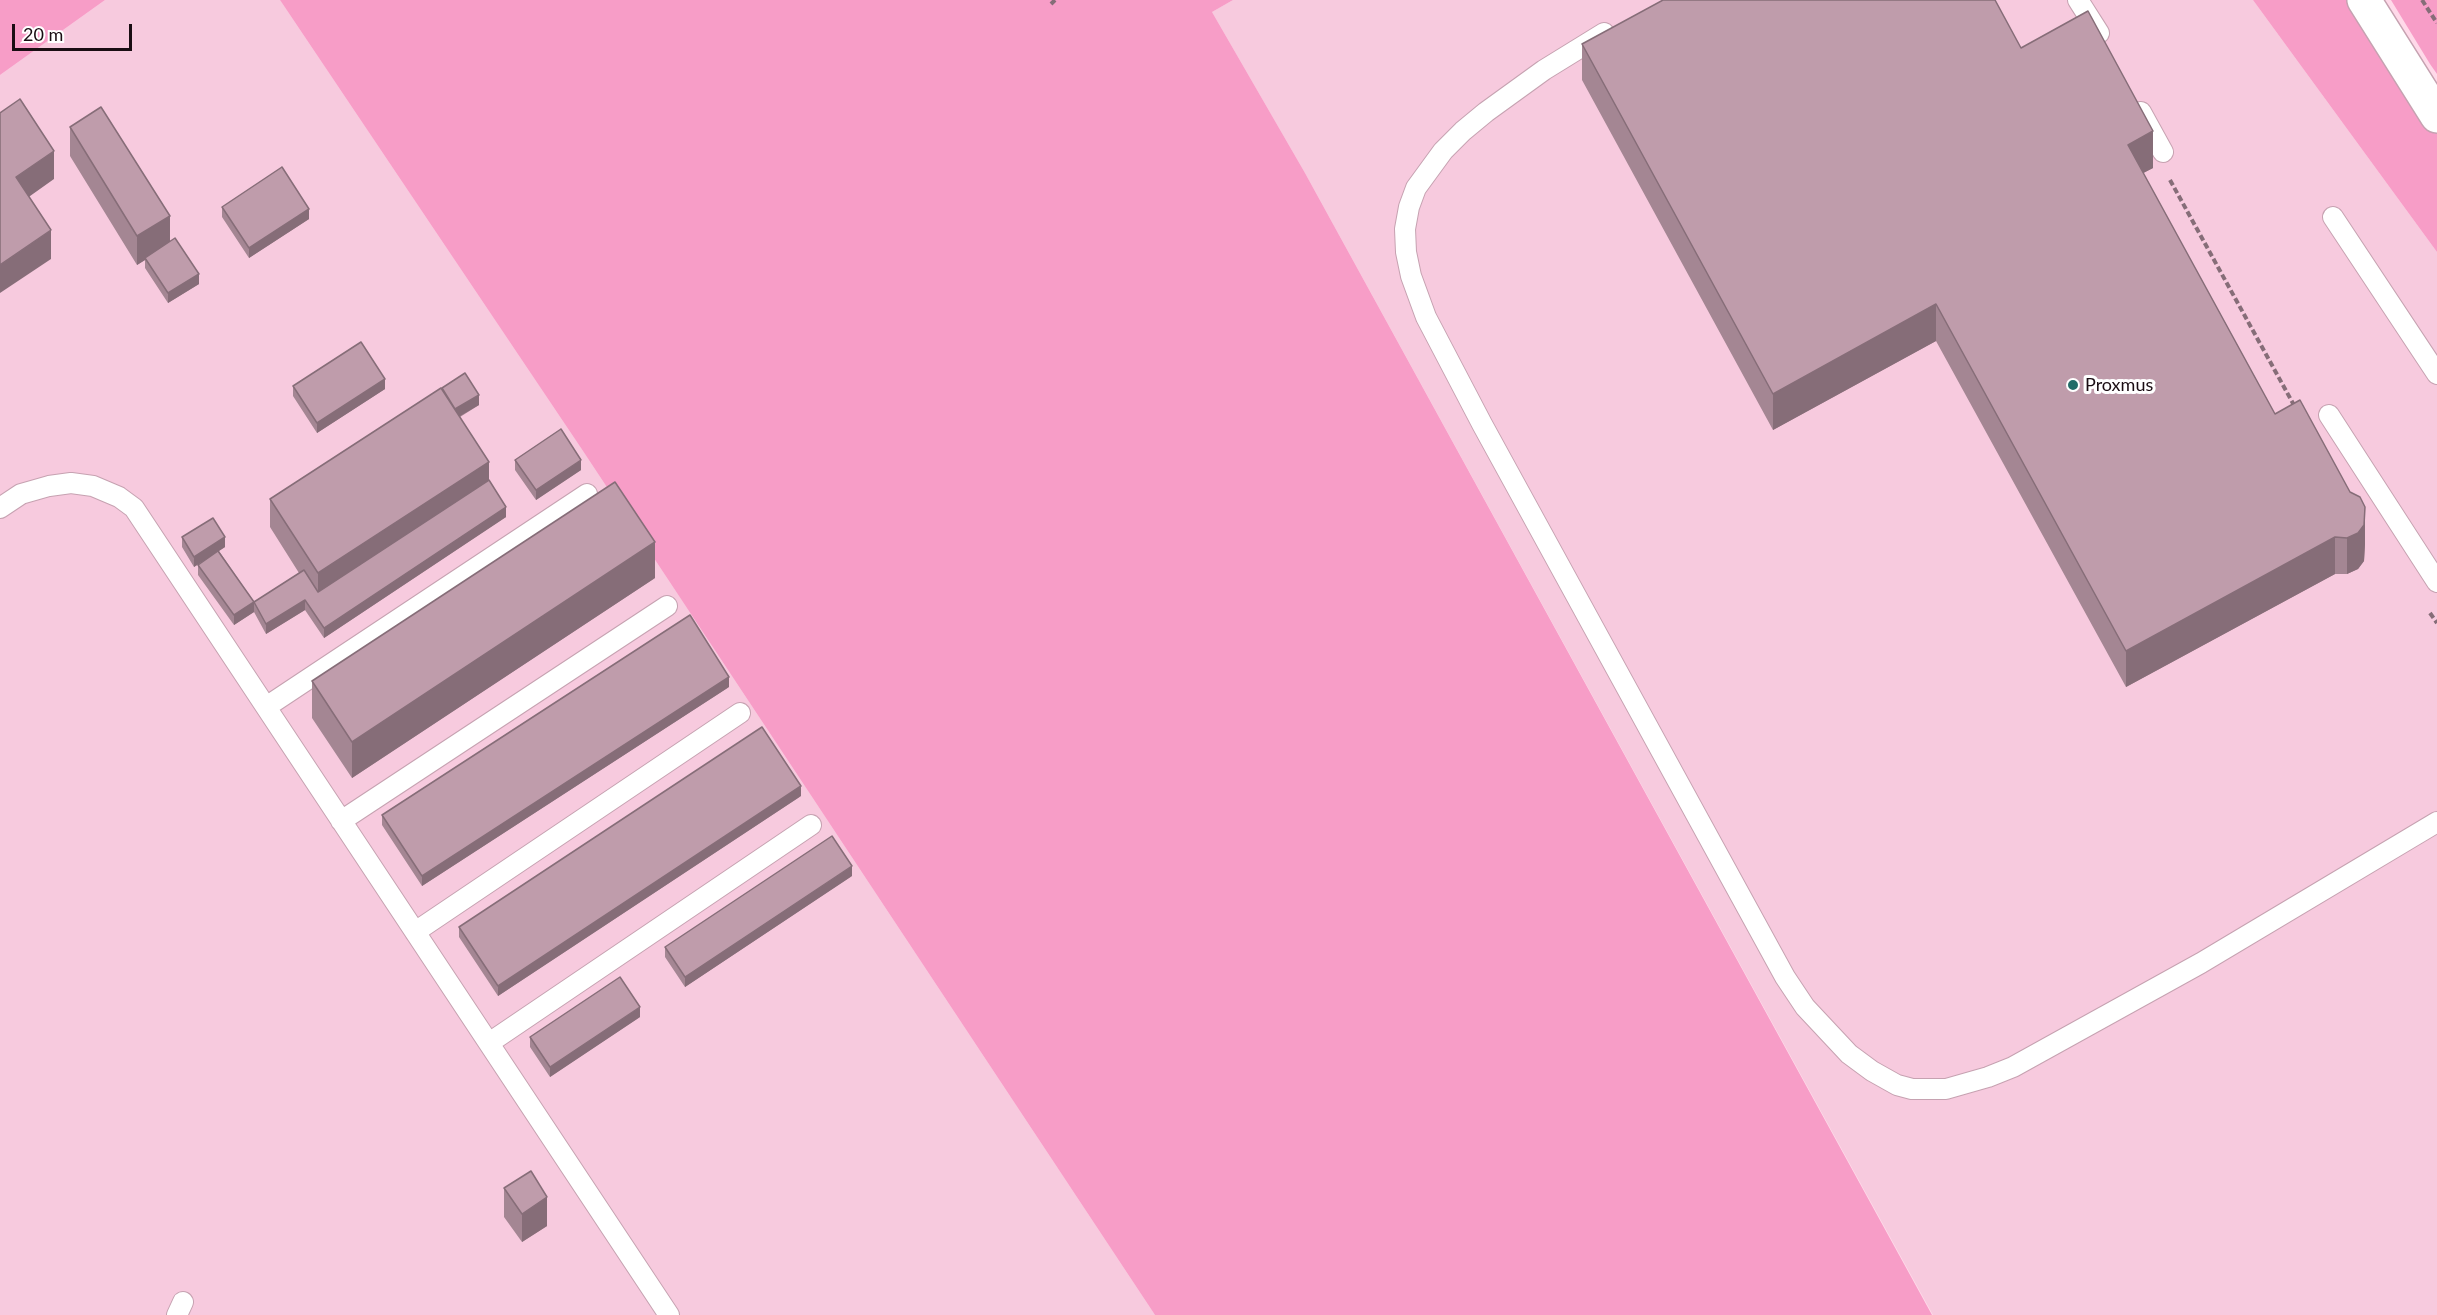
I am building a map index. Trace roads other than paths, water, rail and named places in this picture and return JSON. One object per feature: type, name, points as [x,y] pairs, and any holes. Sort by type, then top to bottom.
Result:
[{"type":"street","points":[[2364,0],[2437,116]]},
{"type":"lane","points":[[2078,0],[2106,48]]},
{"type":"lane","points":[[1625,21],[1544,70],[1462,131],[1443,151],[1416,188],[1409,207],[1405,229],[1406,252],[1411,276],[1426,317],[1482,424],[1779,966],[1805,1007],[1827,1033],[1849,1054],[1872,1071],[1897,1085],[1919,1090],[1946,1089],[1988,1077],[2013,1067],[2201,963],[2437,822]]},
{"type":"lane","points":[[2135,100],[2164,161]]},
{"type":"lane","points":[[2333,217],[2437,374]]},
{"type":"lane","points":[[2329,415],[2437,582]]},
{"type":"lane","points":[[0,508],[21,494],[71,483],[93,486],[119,497],[134,508],[669,1315]]},
{"type":"lane","points":[[266,707],[587,494]]},
{"type":"lane","points":[[341,821],[666,606]]},
{"type":"lane","points":[[415,932],[740,713]]},
{"type":"lane","points":[[489,1043],[811,825]]},
{"type":"place","name":"Proxmus","points":[[2073,385]]}]
